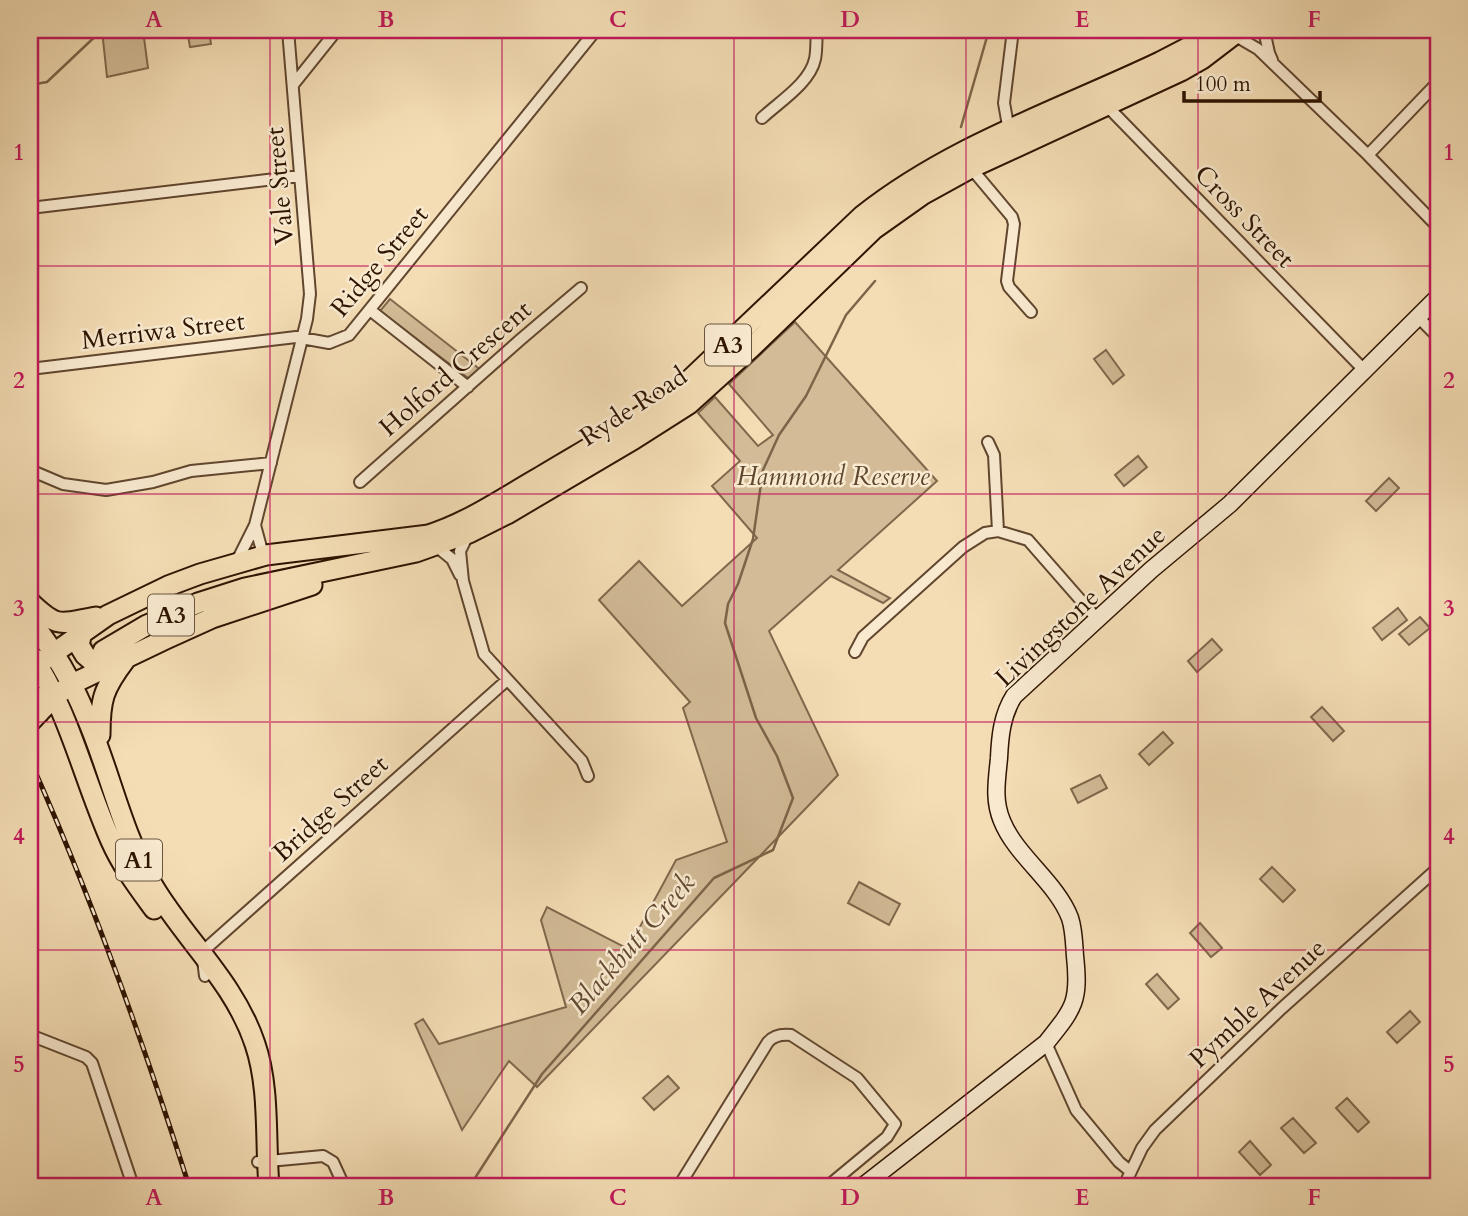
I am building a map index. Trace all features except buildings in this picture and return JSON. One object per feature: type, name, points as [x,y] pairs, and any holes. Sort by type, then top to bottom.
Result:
[{"type":"highway","name":"Ryde Road","points":[[1103,98],[1215,30]]},
{"type":"highway","name":"Ryde Road","points":[[94,641],[147,625],[198,603],[245,588],[416,552],[460,522],[652,410],[681,388],[862,216],[888,195],[924,173],[1013,139],[1103,98],[1181,71],[1237,32]]},
{"type":"highway","name":"Ryde Road","points":[[94,641],[160,606],[237,578],[469,533],[634,439],[689,404],[874,229],[922,194],[971,168],[1013,139]]},
{"type":"highway","points":[[30,602],[53,621],[62,624],[108,615],[168,586],[266,555],[432,540]]},
{"type":"highway","points":[[33,720],[54,696],[72,684],[212,618],[416,552]]},
{"type":"highway","points":[[38,660],[94,641],[108,615]]},
{"type":"highway","name":"A1","points":[[30,620],[38,660],[124,868],[205,976],[223,1004],[243,1047],[262,1161],[269,1186]]},
{"type":"highway","points":[[94,641],[79,645],[92,661],[125,659]]},
{"type":"highway","points":[[100,755],[99,713],[109,681],[125,659]]},
{"type":"highway","name":"A1","points":[[38,660],[72,684],[87,716],[129,837],[145,872],[169,911],[232,995],[256,1045],[263,1090],[260,1186]]},
{"type":"highway","points":[[30,691],[37,701],[33,720]]},
{"type":"highway","points":[[33,720],[71,736]]},
{"type":"street","name":"Vale Street","points":[[288,30],[310,294],[302,339]]},
{"type":"street","points":[[293,85],[337,30]]},
{"type":"street","name":"Ridge Street","points":[[302,339],[319,342],[340,340],[349,335],[596,30]]},
{"type":"street","points":[[762,118],[802,82],[812,69],[817,30]]},
{"type":"street","points":[[1013,30],[1004,103],[1013,139]]},
{"type":"street","points":[[1264,30],[1275,66]]},
{"type":"street","points":[[1237,32],[1368,155],[1438,227]]},
{"type":"street","points":[[1368,155],[1438,82]]},
{"type":"street","name":"Cross Street","points":[[1103,98],[1364,370]]},
{"type":"street","points":[[971,168],[1012,217],[1015,232],[1007,281],[1031,312]]},
{"type":"street","points":[[30,208],[300,176]]},
{"type":"street","name":"Holford Crescent","points":[[360,482],[581,288]]},
{"type":"street","name":"Livingstone Avenue","points":[[863,1186],[1046,1043],[1077,997],[1073,934],[1066,910],[1006,829],[995,795],[1001,728],[1008,705],[1014,696],[1151,570],[1230,504],[1438,297]]},
{"type":"street","points":[[370,310],[468,387]]},
{"type":"street","points":[[1419,318],[1438,337]]},
{"type":"street","name":"Merriwa Street","points":[[30,369],[296,337],[302,339]]},
{"type":"street","points":[[236,563],[254,525],[302,339]]},
{"type":"street","points":[[988,442],[994,455],[998,531]]},
{"type":"street","points":[[30,470],[63,484],[106,490],[153,482],[191,471],[271,463]]},
{"type":"street","points":[[254,525],[266,555]]},
{"type":"street","points":[[855,652],[863,637],[963,547],[985,533],[998,531],[1028,540],[1098,620]]},
{"type":"street","points":[[469,533],[460,551],[463,581],[484,654],[582,761],[588,776]]},
{"type":"street","points":[[432,540],[452,559],[463,581]]},
{"type":"street","name":"Bridge Street","points":[[202,953],[506,681]]},
{"type":"street","name":"Pymble Avenue","points":[[1124,1186],[1155,1130],[1281,1009],[1438,868]]},
{"type":"street","points":[[202,953],[205,976]]},
{"type":"street","points":[[679,1186],[768,1042],[771,1038],[785,1034],[791,1035],[848,1070],[895,1124],[887,1137],[828,1186]]},
{"type":"street","points":[[30,1035],[86,1057],[92,1063],[133,1186]]},
{"type":"street","points":[[1046,1043],[1076,1110],[1119,1162],[1130,1171]]},
{"type":"street","points":[[262,1161],[323,1156],[333,1162],[344,1186]]},
{"type":"green space","points":[[102,30],[143,30],[148,68],[107,77]]},
{"type":"green space","points":[[187,30],[209,30],[211,44],[190,47]]},
{"type":"green space","points":[[390,299],[482,371],[472,381],[380,311]]},
{"type":"green space","name":"Hammond Reserve","points":[[795,322],[937,481],[838,570],[890,598],[883,603],[831,576],[769,631],[838,775],[537,1087],[509,1061],[462,1130],[415,1024],[423,1019],[439,1044],[566,1007],[541,920],[547,907],[628,949],[676,860],[727,842],[683,708],[690,702],[599,600],[639,561],[682,606],[757,538],[712,486],[740,461],[698,413],[715,397],[758,446],[773,435],[729,384]]},
{"type":"green space","points":[[1106,350],[1124,375],[1113,384],[1094,359]]},
{"type":"green space","points":[[1138,456],[1147,467],[1124,486],[1115,475]]},
{"type":"green space","points":[[1389,478],[1399,488],[1376,511],[1366,501]]},
{"type":"green space","points":[[1398,608],[1407,620],[1382,640],[1373,628]]},
{"type":"green space","points":[[1420,617],[1430,628],[1409,645],[1399,634]]},
{"type":"green space","points":[[1212,639],[1222,650],[1197,672],[1188,661]]},
{"type":"green space","points":[[1322,707],[1344,731],[1333,741],[1311,717]]},
{"type":"green space","points":[[1163,732],[1173,743],[1149,765],[1139,754]]},
{"type":"green space","points":[[1100,775],[1107,788],[1078,803],[1071,789]]},
{"type":"green space","points":[[1272,867],[1295,890],[1283,902],[1260,879]]},
{"type":"green space","points":[[859,882],[900,904],[889,925],[848,903]]},
{"type":"green space","points":[[1200,923],[1222,948],[1211,957],[1190,933]]},
{"type":"green space","points":[[1157,974],[1179,999],[1168,1009],[1146,984]]},
{"type":"green space","points":[[1410,1011],[1420,1022],[1397,1043],[1387,1032]]},
{"type":"green space","points":[[668,1076],[679,1088],[654,1110],[643,1098]]},
{"type":"green space","points":[[1347,1098],[1369,1122],[1358,1132],[1336,1108]]},
{"type":"green space","points":[[1293,1118],[1316,1143],[1304,1153],[1281,1128]]},
{"type":"green space","points":[[1250,1141],[1271,1165],[1260,1175],[1239,1152]]},
{"type":"waterway","points":[[30,85],[47,82],[102,30]]},
{"type":"waterway","name":"Blackbutt Creek","points":[[961,127],[989,30]]},
{"type":"waterway","name":"Blackbutt Creek","points":[[473,1186],[475,1178],[542,1074],[714,878],[773,850],[793,798],[777,756],[756,718],[725,623],[728,604],[738,584],[753,539],[763,470],[779,435],[806,396],[846,315],[875,281]]},
{"type":"tunnel","points":[[30,687],[74,653],[96,640]]},
{"type":"railway","points":[[30,760],[75,864],[116,970],[189,1186]]}]
